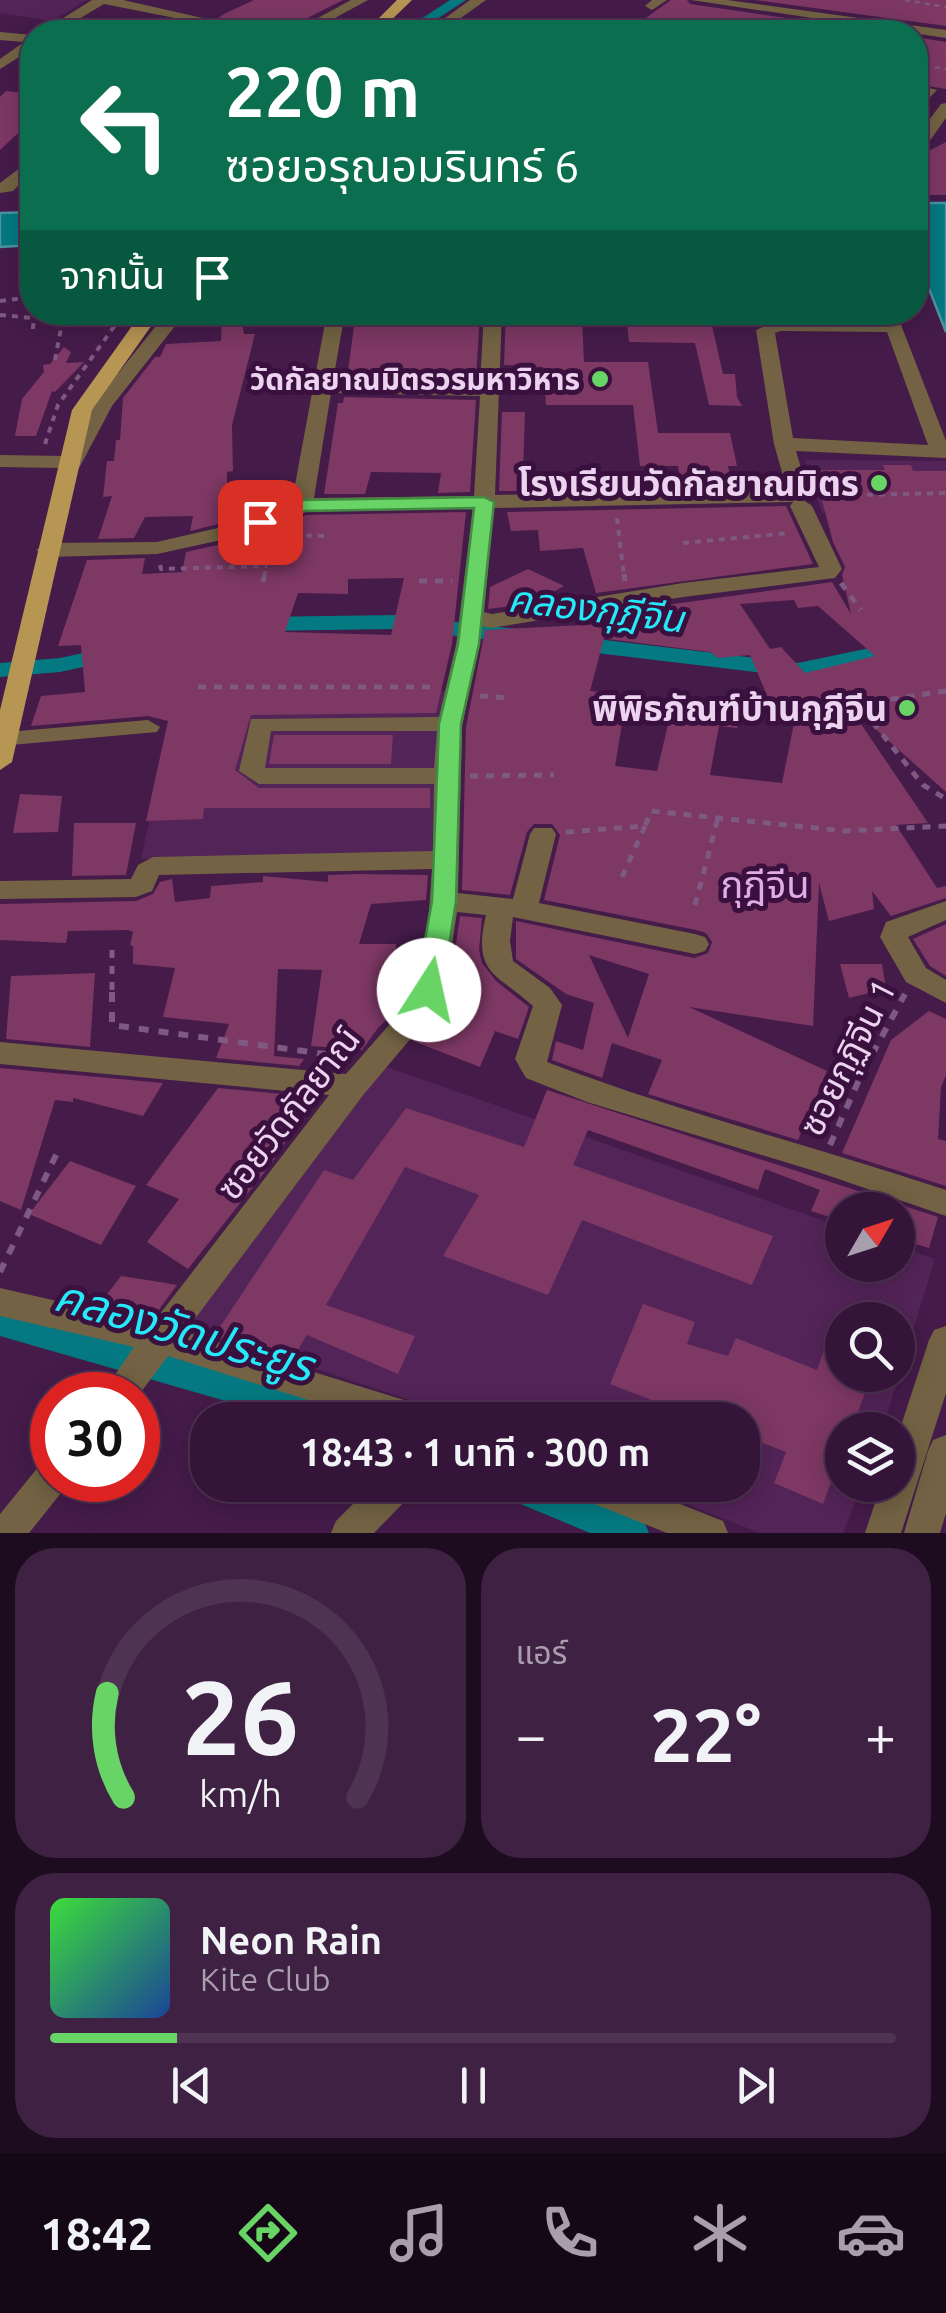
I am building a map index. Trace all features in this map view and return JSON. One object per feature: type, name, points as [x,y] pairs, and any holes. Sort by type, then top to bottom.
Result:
[{"type":"main road","points":[[375,20],[405,0]]},
{"type":"main road","points":[[389,14],[394,20]]},
{"type":"main road","points":[[3,751],[82,410],[142,325]]},
{"type":"street","points":[[71,20],[102,0],[199,20]]},
{"type":"street","points":[[147,8],[169,0]]},
{"type":"street","points":[[322,20],[361,0]]},
{"type":"street","points":[[451,20],[480,0]]},
{"type":"street","points":[[678,0],[719,12],[772,20]]},
{"type":"street","points":[[698,0],[844,20]]},
{"type":"street","points":[[928,132],[946,107]]},
{"type":"street","points":[[0,188],[7,188],[20,176]]},
{"type":"street","points":[[0,461],[65,472],[103,405],[168,325]]},
{"type":"street","points":[[302,505],[334,325]]},
{"type":"street","name":"ซอยวัดกัลยาณ์","points":[[136,1372],[353,1086],[423,1005],[444,901],[450,724],[470,626],[484,502],[492,325]]},
{"type":"street","points":[[470,626],[628,599],[822,574],[831,569],[800,501],[784,444],[764,330],[776,325]]},
{"type":"street","points":[[893,325],[936,444],[946,451]]},
{"type":"street","points":[[325,386],[489,390]]},
{"type":"street","points":[[784,444],[946,451]]},
{"type":"street","points":[[47,550],[157,548],[276,525],[302,505],[800,501]]},
{"type":"street","points":[[446,776],[259,776],[252,772],[260,724],[450,724]]},
{"type":"street","points":[[3,751],[148,727]]},
{"type":"street","points":[[543,834],[513,908],[495,932],[499,962],[506,974],[542,995],[548,1005],[530,1059],[536,1070],[598,1094],[946,1203]]},
{"type":"street","points":[[0,890],[136,888],[143,885],[147,870],[153,866],[444,860]]},
{"type":"street","points":[[444,901],[513,908],[695,944]]},
{"type":"street","points":[[946,910],[896,930],[894,937],[916,975],[946,994]]},
{"type":"street","points":[[0,1053],[353,1086]]},
{"type":"street","points":[[0,1302],[161,1339],[362,1402]]},
{"type":"street","points":[[883,1533],[946,1340]]},
{"type":"street","points":[[922,1533],[946,1451]]},
{"type":"street","points":[[7,1533],[31,1502]]},
{"type":"street","points":[[348,1533],[379,1502]]},
{"type":"street","points":[[622,1502],[666,1525],[710,1533]]},
{"type":"path","points":[[910,0],[946,7]]},
{"type":"path","points":[[33,325],[33,329]]},
{"type":"path","points":[[55,360],[62,325]]},
{"type":"path","points":[[800,501],[946,493]]},
{"type":"path","points":[[614,500],[628,599]]},
{"type":"path","points":[[264,582],[276,525],[328,536]]},
{"type":"path","points":[[683,543],[812,531]]},
{"type":"path","points":[[157,548],[160,569],[267,566]]},
{"type":"path","points":[[831,569],[861,610]]},
{"type":"path","points":[[419,581],[475,581]]},
{"type":"path","points":[[198,687],[458,687]]},
{"type":"path","points":[[946,691],[858,704],[922,786],[946,798]]},
{"type":"path","points":[[446,776],[554,775]]},
{"type":"path","points":[[622,877],[651,811],[845,831],[946,826]]},
{"type":"path","points":[[695,905],[718,818]]},
{"type":"path","points":[[543,834],[645,826]]},
{"type":"path","points":[[112,950],[112,1025],[376,1060]]},
{"type":"path","name":"ซอยกุฏิจีน 1","points":[[822,1162],[862,1073],[916,975]]},
{"type":"path","points":[[0,1272],[58,1151]]},
{"type":"shaded area","points":[[0,0],[86,0],[55,20],[0,13]]},
{"type":"shaded area","points":[[928,203],[946,203],[946,332],[928,286]]},
{"type":"shaded area","points":[[20,212],[20,246],[0,247],[0,213]]},
{"type":"shaded area","name":"โรงเรียนวัดกัลยาณมิตร","points":[[805,460],[946,461],[946,505],[822,513]]},
{"type":"shaded area","points":[[178,688],[449,691],[442,863],[141,859]]},
{"type":"shaded area","points":[[381,1065],[825,1221],[825,1282],[915,1282],[915,1252],[935,1259],[915,1324],[915,1302],[825,1302],[825,1392],[894,1392],[888,1412],[825,1412],[825,1502],[855,1502],[843,1533],[760,1533],[682,1502],[760,1502],[760,1402],[415,1402],[290,1360],[178,1331]]},
{"type":"building","points":[[254,0],[343,0],[304,20],[215,20]]},
{"type":"building","points":[[671,0],[687,0],[690,4],[801,20],[643,20]]},
{"type":"building","points":[[755,0],[946,0],[946,26],[928,24],[928,20]]},
{"type":"building","points":[[928,39],[946,42],[946,89],[928,86]]},
{"type":"building","points":[[6,91],[20,93],[20,131],[0,150],[0,97]]},
{"type":"building","points":[[946,142],[946,195],[928,195],[928,151]]},
{"type":"building","points":[[222,325],[242,325],[244,334],[255,334],[232,425],[233,471],[227,472],[227,522],[190,531],[193,516],[145,517],[134,538],[98,539],[112,496],[103,497],[107,461],[114,461],[116,440],[120,440],[123,398],[155,357],[160,357],[166,344],[221,341]]},
{"type":"building","points":[[354,325],[479,325],[476,380],[347,378]]},
{"type":"building","points":[[506,325],[582,325],[584,362],[648,362],[658,433],[730,433],[737,466],[728,466],[732,487],[681,488],[678,466],[640,466],[633,405],[546,405],[543,367],[504,365]]},
{"type":"building","points":[[627,325],[712,325],[723,374],[735,374],[742,406],[709,405],[695,343],[629,342]]},
{"type":"building","points":[[64,347],[71,352],[66,363],[84,362],[52,391],[36,436],[15,436],[22,399],[44,372],[43,365],[50,364]]},
{"type":"building","points":[[344,397],[476,400],[470,492],[438,493],[441,473],[371,472],[365,494],[324,494],[338,403],[343,403]]},
{"type":"building","points":[[502,412],[525,412],[523,475],[595,477],[595,490],[499,491]]},
{"type":"building","points":[[883,465],[911,465],[913,471],[946,471],[946,792],[863,718],[859,721],[928,823],[896,825],[937,888],[946,886],[946,898],[891,916],[872,891],[874,909],[829,921],[819,883],[813,1026],[689,1007],[827,1071],[798,1140],[648,1094],[662,1060],[612,1043],[602,1078],[552,1060],[556,1041],[583,1050],[594,1003],[566,994],[516,959],[516,921],[694,958],[708,953],[712,942],[706,933],[696,930],[544,900],[560,835],[552,824],[534,824],[527,832],[510,895],[462,890],[466,727],[485,630],[604,624],[601,614],[832,582],[851,614],[842,575],[845,567],[833,542],[814,470],[885,470]],"holes":[[[794,600],[798,608],[818,606],[875,656],[805,673],[781,647],[770,649],[740,604]],[[606,631],[608,639],[710,652],[718,658],[750,655],[776,717],[796,713],[782,783],[710,775],[719,726],[737,728],[741,704],[675,695],[657,771],[615,766],[627,694],[590,691]],[[589,955],[649,974],[628,1038]]]},
{"type":"building","points":[[786,506],[813,564],[596,593],[583,548],[540,551],[538,530],[511,531],[507,512]]},
{"type":"building","points":[[466,512],[452,644],[436,713],[251,715],[235,770],[259,788],[430,788],[430,808],[204,808],[203,819],[146,821],[168,721],[148,716],[31,726],[41,696],[85,692],[81,645],[58,646],[87,560],[145,558],[142,574],[182,572],[186,552],[289,529],[291,521],[306,515]],"holes":[[[404,578],[391,635],[285,632],[298,593],[348,594],[348,579]]]},
{"type":"building","points":[[528,569],[564,586],[534,603],[488,609],[490,587]]},
{"type":"building","points":[[274,735],[393,735],[391,764],[269,764]]},
{"type":"building","points":[[20,794],[62,796],[58,832],[13,833]]},
{"type":"building","points":[[74,823],[136,823],[126,875],[72,876]]},
{"type":"building","points":[[328,875],[428,875],[426,900],[371,904],[359,944],[396,944],[396,1011],[362,1050],[311,1046],[322,970],[278,969],[274,1056],[304,1059],[299,1066],[216,1058],[229,1024],[163,1017],[175,968],[133,964],[133,932],[68,931],[66,943],[0,940],[0,904],[136,901],[153,894],[160,882],[172,879],[175,902],[210,898],[211,886],[263,882],[263,876],[328,882]]},
{"type":"building","points":[[460,916],[482,918],[482,963],[496,981],[529,1007],[518,1039],[495,1031],[480,1067],[413,1041],[436,1018],[450,986]]},
{"type":"building","points":[[946,924],[946,976],[930,966],[913,939]]},
{"type":"building","points":[[840,964],[882,964],[886,989],[849,998]]},
{"type":"building","points":[[95,973],[90,1047],[6,1039],[11,976]]},
{"type":"building","points":[[929,1011],[946,1019],[946,1075],[941,1087],[938,1139],[946,1141],[946,1186],[842,1153],[891,1040]]},
{"type":"building","points":[[0,1068],[163,1083],[143,1116],[73,1098],[73,1102],[55,1100],[21,1210],[0,1201]]},
{"type":"building","points":[[218,1088],[315,1097],[271,1164],[188,1269],[147,1242],[179,1199],[146,1185]]},
{"type":"building","points":[[547,1090],[861,1192],[825,1192],[825,1216],[811,1211],[820,1190],[765,1169],[758,1190],[588,1130],[573,1165],[773,1236],[752,1285],[582,1220],[548,1295],[443,1256],[479,1195],[405,1167],[326,1305],[415,1336],[398,1374],[307,1335],[291,1361],[214,1336],[324,1170],[353,1180],[406,1108],[524,1147]]},
{"type":"building","points":[[70,1161],[136,1186],[101,1245],[29,1214]]},
{"type":"building","points":[[915,1210],[938,1217],[929,1248],[915,1244]]},
{"type":"building","points":[[121,1276],[177,1285],[152,1319],[98,1306]]},
{"type":"building","points":[[643,1304],[695,1322],[687,1344],[728,1356],[736,1338],[817,1370],[824,1350],[825,1392],[866,1392],[858,1412],[825,1412],[823,1504],[774,1483],[786,1452],[760,1442],[760,1402],[656,1402],[610,1384]]},
{"type":"waterway","points":[[427,20],[459,0]]},
{"type":"waterway","name":"คลองกุฎีจีน","points":[[257,624],[396,622],[516,636]]},
{"type":"waterway","name":"คลองกุฎีจีน","points":[[571,643],[798,670],[946,639]]},
{"type":"waterway","name":"คลองกุฎีจีน","points":[[0,670],[60,665],[116,653]]},
{"type":"waterway","name":"คลองวัดประยูร","points":[[0,1322],[282,1402]]},
{"type":"waterway","name":"คลองวัดประยูร","points":[[557,1502],[631,1533]]},
{"type":"place","name":"วัดกัลยาณมิตรวรมหาวิหาร","points":[[600,379]]},
{"type":"place","name":"โรงเรียนวัดกัลยาณมิตร","points":[[879,483]]},
{"type":"place","name":"พิพิธภัณฑ์บ้านกุฎีจีน","points":[[907,708]]},
{"type":"district","name":"กุฎีจีน","points":[[765,884]]},
{"type":"route","points":[[260,522],[302,505],[484,502],[468,644],[450,724],[444,901],[429,990]]}]
